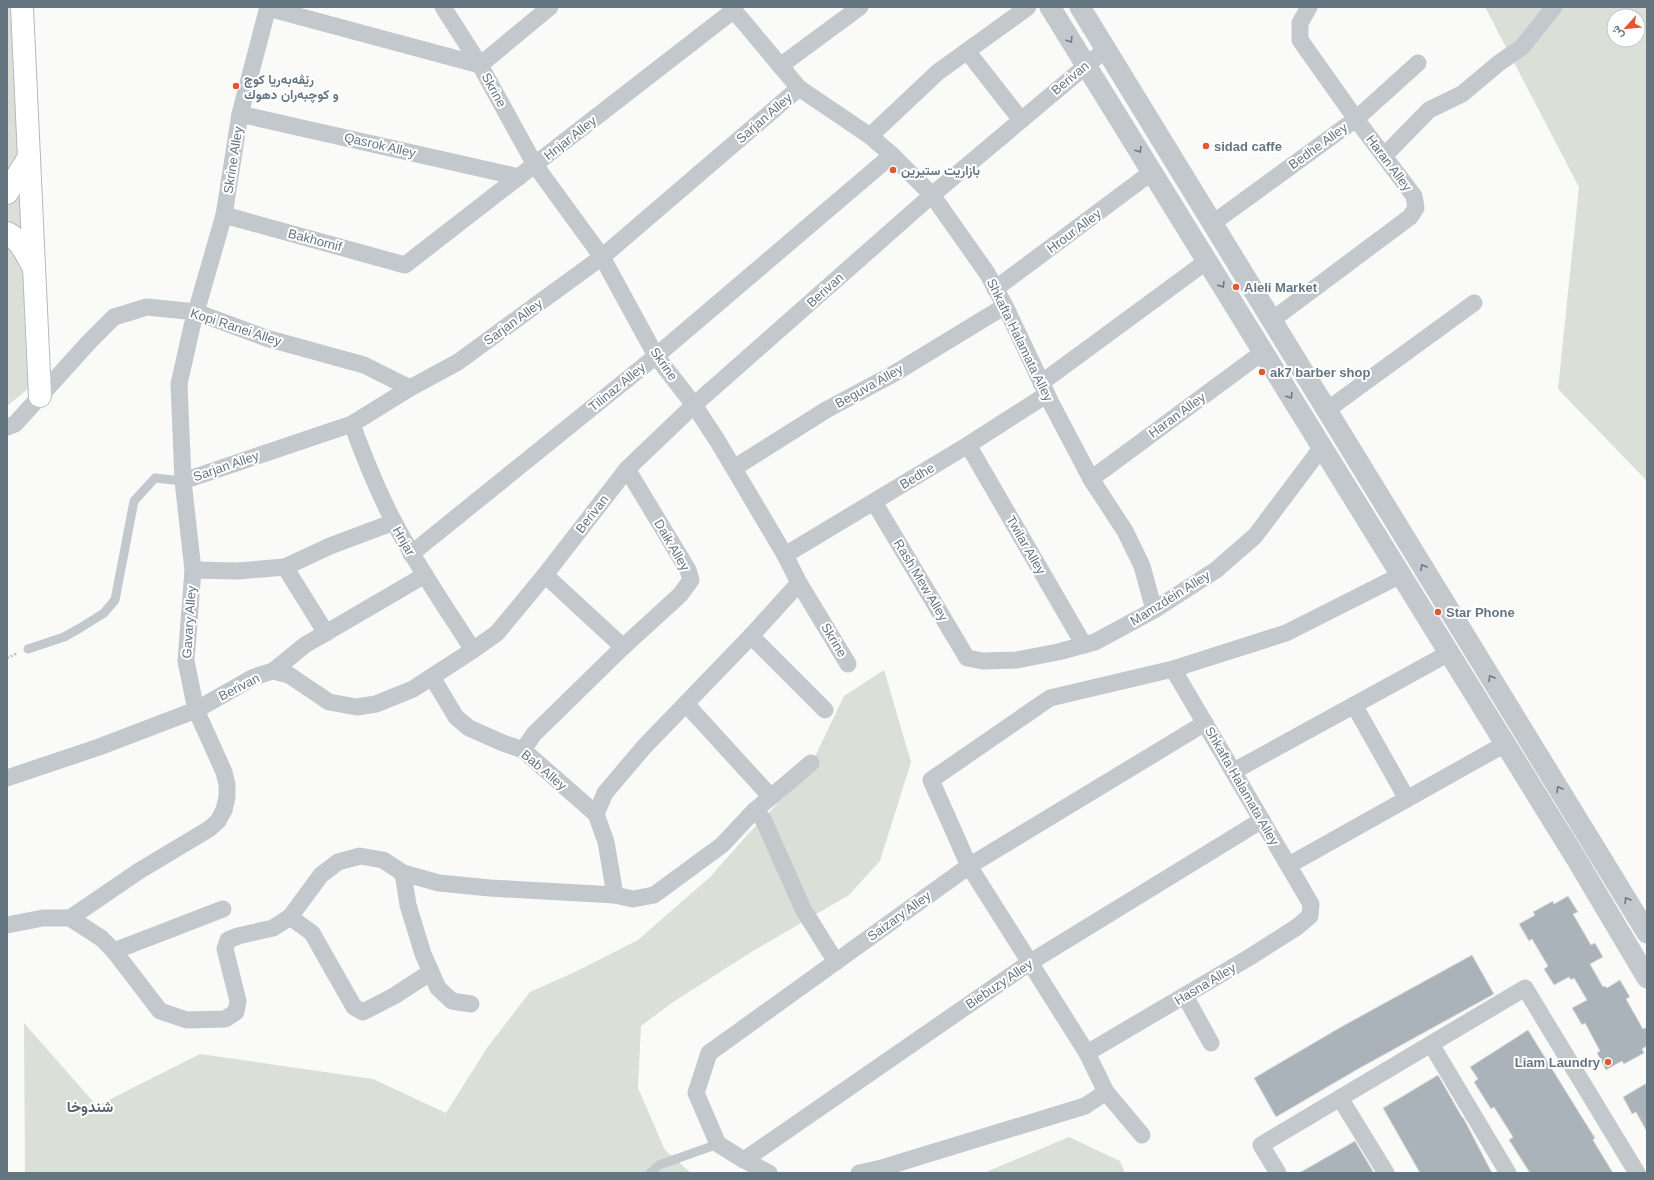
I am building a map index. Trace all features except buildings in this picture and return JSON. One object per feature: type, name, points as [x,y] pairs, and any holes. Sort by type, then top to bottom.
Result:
[{"type":"main road","points":[[22,7],[40,396]]},
{"type":"main road","points":[[7,193],[29,157]]},
{"type":"main road","points":[[7,233],[12,235],[19,243],[34,268]]},
{"type":"street","points":[[268,7],[480,65],[550,7]]},
{"type":"street","name":"Skrine Alley","points":[[196,312],[224,215],[240,114],[268,7]]},
{"type":"street","name":"Skrine","points":[[443,7],[480,65],[535,165],[602,257],[656,356],[694,405],[734,468],[785,555],[799,583],[848,664]]},
{"type":"street","points":[[780,66],[860,7]]},
{"type":"street","points":[[870,136],[938,72],[1028,7]]},
{"type":"street","points":[[1050,7],[1264,352],[1647,978]]},
{"type":"street","points":[[1080,7],[1647,933]]},
{"type":"street","name":"Haran Alley","points":[[1272,320],[1410,217],[1416,208],[1414,196],[1356,119],[1300,40],[1300,23],[1309,7]]},
{"type":"street","points":[[1384,156],[1429,110],[1462,94],[1499,63],[1522,47],[1554,7]]},
{"type":"street","name":"Shkafta Halamata Alley","points":[[733,9],[799,88],[870,136],[892,155],[932,195],[987,273],[1005,306],[1044,389],[1091,478],[1125,531],[1142,566],[1154,610]]},
{"type":"street","name":"Hnjar Alley","points":[[405,265],[733,9]]},
{"type":"street","name":"Berivan","points":[[7,778],[99,747],[196,710],[254,677],[273,671],[289,675],[329,702],[357,707],[376,704],[413,689],[473,650],[497,633],[545,575],[627,469],[694,405],[932,195],[1106,49]]},
{"type":"street","points":[[967,51],[1021,120]]},
{"type":"street","name":"Bedhe Alley","points":[[1213,223],[1356,119],[1418,63]]},
{"type":"street","name":"Sarjan Alley","points":[[183,481],[352,424],[410,388],[458,362],[602,257],[799,88]]},
{"type":"street","name":"Qasrok Alley","points":[[240,114],[519,177]]},
{"type":"street","name":"Tilinaz Alley","points":[[412,554],[656,356],[892,155]]},
{"type":"street","name":"Hrour Alley","points":[[995,290],[1152,172]]},
{"type":"street","name":"Bakhornif","points":[[224,215],[405,265]]},
{"type":"street","points":[[1044,389],[1207,261]]},
{"type":"street","points":[[1327,410],[1474,303]]},
{"type":"street","name":"Beguva Alley","points":[[734,468],[826,410],[895,373],[1005,306]]},
{"type":"street","name":"Kopi Ranei Alley","points":[[7,427],[15,424],[114,317],[147,307],[196,312],[266,338],[364,365],[410,388]]},
{"type":"street","name":"Gavary Alley","points":[[70,918],[139,871],[209,829],[224,810],[228,797],[224,772],[196,710],[186,660],[193,570],[183,481],[179,384],[196,312]]},
{"type":"street","name":"Haran Alley","points":[[1091,478],[1264,352]]},
{"type":"street","name":"Bedhe","points":[[785,555],[968,445],[1044,389]]},
{"type":"street","name":"Hnjar","points":[[352,424],[372,478],[394,522],[412,554],[473,650]]},
{"type":"street","name":"Twilar Alley","points":[[968,445],[1084,645]]},
{"type":"street","name":"Mamzdein Alley","points":[[967,658],[983,661],[1017,660],[1084,645],[1095,642],[1154,610],[1216,570],[1255,536],[1322,447]]},
{"type":"street","name":"Daik Alley","points":[[523,750],[534,734],[623,647],[680,595],[691,580],[688,570],[627,469]]},
{"type":"street","name":"Rash Mew Alley","points":[[874,502],[967,658]]},
{"type":"street","points":[[193,570],[238,571],[285,567],[330,546],[394,522]]},
{"type":"street","points":[[285,567],[326,633]]},
{"type":"street","points":[[273,671],[305,645],[425,575]]},
{"type":"street","points":[[545,575],[623,647]]},
{"type":"street","points":[[1142,1135],[1106,1092],[1087,1053],[969,866],[930,780],[1050,698],[1173,669],[1286,633],[1401,575]]},
{"type":"street","points":[[596,814],[605,793],[644,747],[751,636],[799,583]]},
{"type":"street","points":[[751,636],[825,710]]},
{"type":"street","points":[[1234,771],[1449,653]]},
{"type":"street","name":"Shkafta Halamata Alley","points":[[1173,669],[1311,904]]},
{"type":"street","name":"Bab Alley","points":[[432,677],[456,717],[469,728],[523,750],[596,814],[606,842],[615,895]]},
{"type":"street","points":[[686,704],[771,797]]},
{"type":"street","points":[[1354,705],[1407,799]]},
{"type":"street","name":"Saizary Alley","points":[[718,1144],[696,1093],[709,1053],[969,866],[1205,723]]},
{"type":"street","points":[[1289,865],[1505,744]]},
{"type":"street","points":[[7,925],[43,918],[70,918],[101,938],[114,951],[160,1011],[188,1020],[225,1019],[236,1012],[238,1002],[225,949],[228,940],[238,936],[273,928],[290,917],[321,875],[338,862],[360,856],[383,860],[403,872],[439,883],[490,888],[615,895],[633,899],[654,895],[722,844],[754,811],[811,763]]},
{"type":"street","points":[[754,811],[763,820],[802,909],[836,962]]},
{"type":"street","name":"Biebuzy Alley","points":[[744,1160],[1029,963],[1262,820]]},
{"type":"street","points":[[403,872],[408,906],[423,954],[438,988],[452,1001],[471,1004]]},
{"type":"street","name":"Hasna Alley","points":[[1087,1053],[1250,957],[1297,927],[1310,916],[1311,904]]},
{"type":"street","points":[[114,951],[223,909]]},
{"type":"street","points":[[290,917],[312,933],[354,1007],[363,1012],[394,996],[431,972]]},
{"type":"street","points":[[1278,1173],[1261,1145],[1525,988],[1637,1173]]},
{"type":"street","points":[[1185,996],[1211,1043]]},
{"type":"street","points":[[1431,1044],[1508,1173]]},
{"type":"street","points":[[859,1173],[882,1168],[1085,1106],[1106,1092]]},
{"type":"street","points":[[1340,1098],[1386,1173]]},
{"type":"street","points":[[718,1144],[769,1173]]},
{"type":"lane","points":[[28,649],[64,637],[104,613],[116,600],[134,501],[155,478],[183,481]]},
{"type":"lane","points":[[650,1173],[659,1165],[718,1144]]},
{"type":"shaded area","points":[[7,7],[19,7],[27,157],[7,188]]},
{"type":"shaded area","points":[[1485,7],[1647,7],[1647,481],[1558,389],[1579,187]]},
{"type":"shaded area","points":[[26,167],[32,262],[7,232],[7,195]]},
{"type":"shaded area","points":[[7,235],[27,260],[29,388],[7,406]]},
{"type":"shaded area","points":[[884,670],[911,762],[880,861],[849,895],[753,951],[673,1002],[641,1026],[638,1088],[665,1150],[691,1173],[25,1173],[24,1023],[97,1106],[200,1054],[373,1079],[446,1113],[487,1048],[530,992],[577,971],[638,940],[710,877],[749,833],[807,773],[844,696]]},
{"type":"shaded area","points":[[1069,1137],[1120,1161],[1125,1173],[984,1173]]},
{"type":"place","name":"رێڤه‌به‌ریا كوچ و كوچبه‌ران دهوك","points":[[236,86]]},
{"type":"place","name":"sidad caffe","points":[[1206,146]]},
{"type":"place","name":"بازاريت ستيرين","points":[[893,170]]},
{"type":"place","name":"Aleli Market","points":[[1236,287]]},
{"type":"place","name":"ak7 barber shop","points":[[1262,372]]},
{"type":"place","name":"Star Phone","points":[[1438,612]]},
{"type":"place","name":"Liam Laundry","points":[[1608,1062]]},
{"type":"district","name":"شندوخا","points":[[90,1106]]}]
